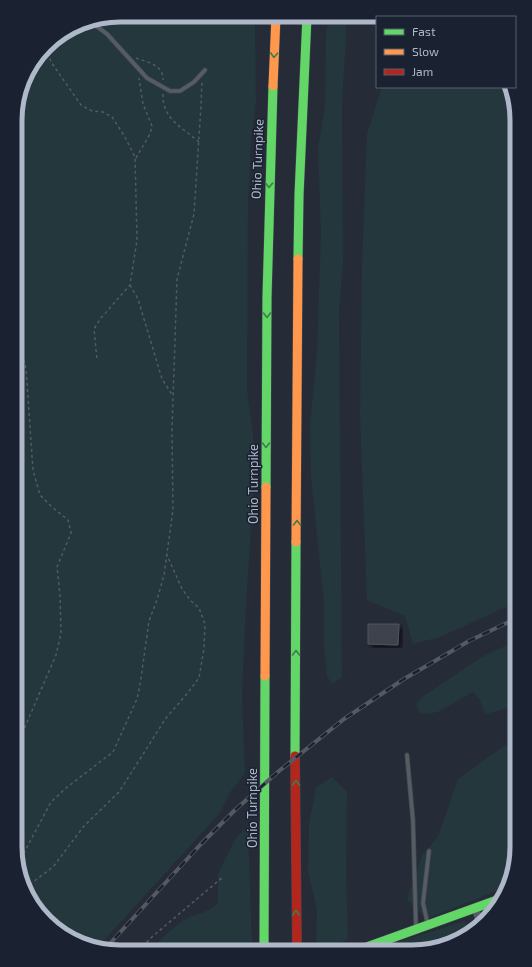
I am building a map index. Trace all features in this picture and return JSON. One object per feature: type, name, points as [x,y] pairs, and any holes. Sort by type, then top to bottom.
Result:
[{"type":"main road","name":"Ohio Turnpike","points":[[264,945],[267,297],[271,124],[276,22]]},
{"type":"main road","points":[[297,945],[295,828],[297,316],[300,188],[307,22]]},
{"type":"main road","points":[[374,945],[494,901]]},
{"type":"street","points":[[475,908],[479,918]]},
{"type":"lane","points":[[95,25],[107,34],[147,78],[170,91],[180,91],[194,82],[205,70]]},
{"type":"lane","points":[[407,755],[413,821],[416,930]]},
{"type":"lane","points":[[428,926],[423,903],[429,852]]},
{"type":"path","points":[[48,53],[51,62],[81,105],[92,111],[104,112],[112,117],[125,137],[135,159],[137,240],[130,285],[101,318],[94,330],[97,360]]},
{"type":"path","points":[[129,58],[134,57],[156,65],[164,75],[162,103],[167,114],[172,121],[199,142]]},
{"type":"path","points":[[135,159],[150,134],[152,126],[143,104],[138,68]]},
{"type":"path","points":[[22,856],[51,802],[66,788],[113,752],[137,700],[149,621],[164,575],[173,510],[172,430],[177,279],[194,214],[202,106],[202,74]]},
{"type":"path","points":[[130,285],[138,299],[162,379],[173,397]]},
{"type":"path","points":[[22,354],[25,366],[28,418],[35,476],[40,495],[68,520],[71,533],[57,567],[60,595],[61,633],[56,655],[22,734]]},
{"type":"path","points":[[22,374],[25,366]]},
{"type":"path","points":[[29,885],[53,867],[84,826],[119,792],[166,718],[199,678],[204,648],[205,624],[199,608],[182,589],[167,555]]},
{"type":"path","points":[[144,945],[223,877]]},
{"type":"shaded area","points":[[113,22],[256,22],[256,102],[251,140],[248,204],[247,391],[253,434],[254,475],[242,696],[245,773],[231,791],[219,814],[101,943],[82,938],[60,925],[38,902],[27,879],[22,854],[23,107],[25,94],[32,76],[42,60],[55,46],[65,38],[82,29],[94,25]]},
{"type":"shaded area","points":[[328,22],[346,22],[342,105],[343,261],[339,311],[342,678],[332,684],[327,676],[324,645],[324,603],[311,476],[310,425],[317,353],[321,234],[318,148],[325,106],[326,35]]},
{"type":"shaded area","points":[[382,88],[505,88],[507,94],[510,120],[510,605],[440,637],[413,644],[405,616],[367,600],[360,416],[362,264],[367,134]]},
{"type":"shaded area","points":[[510,643],[510,707],[486,714],[479,699],[473,692],[440,711],[429,714],[420,713],[416,704],[422,697],[480,658]]},
{"type":"shaded area","points":[[510,745],[510,854],[507,873],[503,885],[501,889],[426,919],[407,899],[422,855],[438,837],[458,779],[504,746]]},
{"type":"shaded area","points":[[332,777],[347,792],[346,872],[348,938],[338,945],[316,945],[317,909],[308,871],[309,824],[316,788]]},
{"type":"shaded area","points":[[244,829],[248,834],[252,945],[156,945],[177,925],[192,916],[214,907],[218,903],[218,874],[234,841]]},
{"type":"shaded area","points":[[465,921],[468,928],[456,935],[438,942],[401,945],[401,941]]},
{"type":"building","points":[[368,624],[399,624],[398,645],[368,644]]},
{"type":"railway","points":[[109,944],[200,845],[235,810],[279,771],[344,719],[404,679],[469,641],[510,621]]},
{"type":"traffic: fast","points":[[298,259],[299,195],[307,22]]},
{"type":"traffic: fast","points":[[266,487],[267,297],[273,86]]},
{"type":"traffic: fast","points":[[295,756],[296,542]]},
{"type":"traffic: fast","points":[[264,945],[265,676]]},
{"type":"traffic: fast","points":[[372,945],[494,901]]},
{"type":"traffic: slow","points":[[273,86],[276,22]]},
{"type":"traffic: slow","points":[[296,542],[298,259]]},
{"type":"traffic: slow","points":[[265,676],[266,487]]},
{"type":"traffic: jam","points":[[295,756],[297,945]]}]
